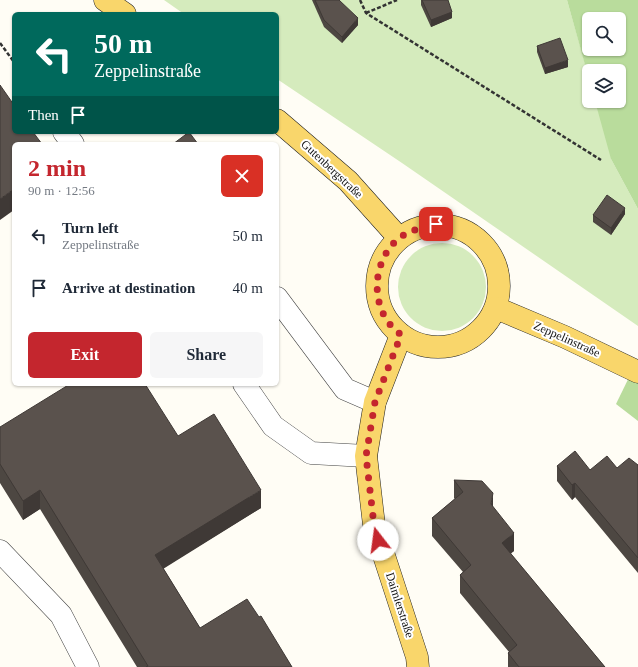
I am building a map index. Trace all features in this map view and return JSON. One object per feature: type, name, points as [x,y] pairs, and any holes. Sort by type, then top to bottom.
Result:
[{"type":"main road","points":[[105,0],[122,12]]},
{"type":"main road","name":"Gutenbergstraße","points":[[279,122],[348,181],[400,238]]},
{"type":"main road","points":[[436,224],[456,227],[474,236],[488,250],[497,268],[500,288],[496,308],[486,324],[472,337],[455,345],[436,348],[418,344],[401,335],[388,322],[380,305],[377,287],[379,269],[387,252],[400,238],[417,228],[436,224]]},
{"type":"main road","name":"Zeppelinstraße","points":[[496,308],[565,337],[638,372]]},
{"type":"main road","name":"Daimlerstraße","points":[[401,335],[375,402],[366,456],[374,525],[417,657],[418,667]]},
{"type":"street","points":[[279,301],[345,388],[375,402]]},
{"type":"street","points":[[245,386],[273,426],[311,453],[366,456]]},
{"type":"street","points":[[0,551],[61,615],[88,667]]},
{"type":"path","points":[[360,0],[366,13],[601,160]]},
{"type":"path","points":[[366,13],[397,0]]},
{"type":"path","points":[[0,43],[12,59]]},
{"type":"green space","points":[[164,0],[567,0],[585,64],[582,64],[582,108],[620,108],[611,159],[638,209],[638,326],[402,163],[279,80],[279,12],[181,12]]},
{"type":"green space","points":[[567,0],[638,0],[638,209],[611,159],[597,108],[626,108],[626,64],[585,64],[583,56],[626,56],[626,12],[582,12],[582,54]]},
{"type":"green space","points":[[570,0],[638,0],[626,71],[626,64],[585,64],[583,56],[626,56],[626,12],[582,12],[582,50]]},
{"type":"green space","points":[[442,243],[459,247],[473,256],[482,270],[486,287],[482,304],[473,318],[459,327],[442,331],[425,327],[411,318],[402,304],[398,287],[402,270],[411,256],[425,247]]},
{"type":"green space","points":[[638,359],[638,421],[616,404]]},
{"type":"building","points":[[315,0],[339,0],[358,18],[342,37],[324,20]]},
{"type":"building","points":[[422,0],[448,0],[452,12],[431,20]]},
{"type":"building","points":[[560,38],[568,60],[545,68],[537,46]]},
{"type":"building","points":[[0,85],[12,102],[12,134],[34,134],[40,142],[12,142],[12,190],[0,199]]},
{"type":"building","points":[[186,134],[190,134],[196,142],[176,142]]},
{"type":"building","points":[[607,195],[625,208],[611,228],[593,215]]},
{"type":"building","points":[[67,386],[146,386],[178,436],[214,414],[261,490],[155,555],[200,628],[247,599],[259,617],[261,616],[292,667],[146,667],[148,666],[40,490],[23,501],[0,464],[0,427]]},
{"type":"building","points":[[575,451],[590,470],[607,456],[617,468],[629,458],[638,465],[638,558],[575,483],[572,485],[557,466]]},
{"type":"building","points":[[454,480],[482,481],[493,493],[491,504],[514,533],[502,543],[605,667],[519,667],[508,653],[517,645],[460,575],[471,565],[432,518],[463,492]]},
{"type":"route","points":[[378,540],[374,525],[366,456],[375,402],[401,335],[388,322],[380,305],[377,287],[379,269],[387,252],[400,238],[417,228],[436,224]]}]
